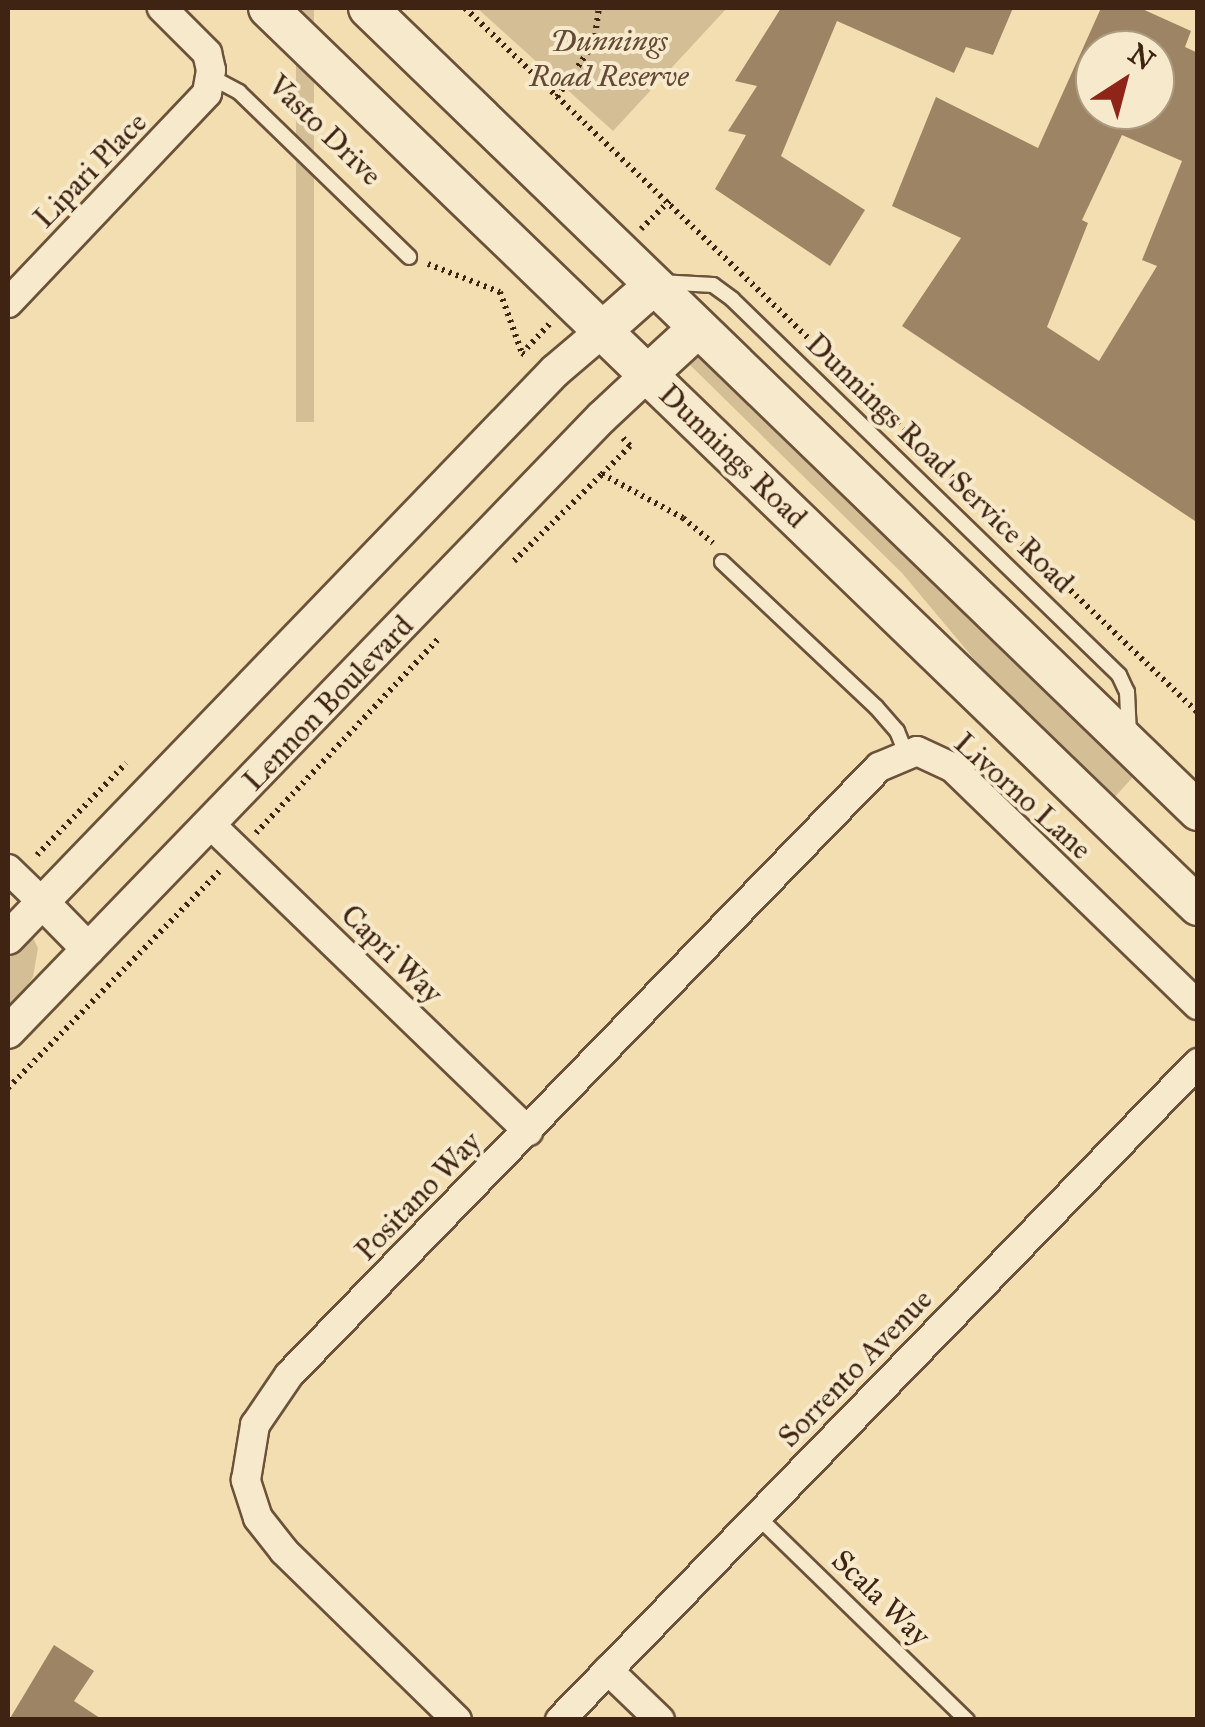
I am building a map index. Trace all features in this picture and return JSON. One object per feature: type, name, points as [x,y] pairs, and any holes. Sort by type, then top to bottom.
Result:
[{"type":"main road","name":"Dunnings Road","points":[[268,8],[1196,901]]},
{"type":"main road","points":[[368,8],[1198,811]]},
{"type":"main road","points":[[602,331],[654,285]]},
{"type":"main road","points":[[648,374],[698,328]]},
{"type":"street","points":[[162,8],[208,53],[211,78]]},
{"type":"street","name":"Lipari Place","points":[[8,303],[199,104],[211,78]]},
{"type":"street","points":[[8,938],[555,371],[602,331]]},
{"type":"street","name":"Lennon Boulevard","points":[[8,1032],[648,374]]},
{"type":"street","name":"Livorno Lane","points":[[906,753],[928,752],[952,766],[1198,1005]]},
{"type":"street","name":"Positano Way","points":[[457,1720],[270,1534],[250,1501],[246,1462],[255,1426],[272,1395],[879,767],[906,753]]},
{"type":"street","name":"Capri Way","points":[[211,824],[528,1131]]},
{"type":"street","points":[[8,869],[88,949]]},
{"type":"street","name":"Sorrento Avenue","points":[[560,1720],[1198,1063]]},
{"type":"street","points":[[608,1670],[660,1720]]},
{"type":"lane","name":"Vasto Drive","points":[[211,78],[240,92],[409,257]]},
{"type":"lane","name":"Dunnings Road Service Road","points":[[654,285],[661,280],[713,286],[746,313],[1118,675],[1127,692],[1129,744]]},
{"type":"lane","name":"Livorno Lane","points":[[722,562],[876,707],[897,732],[906,753]]},
{"type":"lane","name":"Scala Way","points":[[757,1516],[967,1720]]},
{"type":"path","points":[[557,97],[594,43],[598,8]]},
{"type":"path","points":[[409,257],[500,292],[522,353]]},
{"type":"path","points":[[500,575],[630,446]]},
{"type":"path","points":[[602,474],[700,530],[722,562]]},
{"type":"path","points":[[8,1088],[448,629]]},
{"type":"green space","points":[[296,8],[314,8],[314,422],[296,422]]},
{"type":"green space","name":"Dunnings Road Reserve","points":[[477,8],[727,8],[613,131]]},
{"type":"green space","points":[[696,354],[1133,777],[1111,801],[1005,696],[902,573],[690,365]]},
{"type":"green space","points":[[32,936],[38,948],[33,977],[8,1013],[8,959]]},
{"type":"building","points":[[781,8],[1013,8],[993,55],[966,47],[954,73],[837,21],[781,156],[865,210],[830,266],[715,189],[746,135],[728,131],[757,86],[735,81]]},
{"type":"building","points":[[1101,8],[1140,8],[1191,31],[1185,47],[1198,53],[1198,523],[902,326],[961,238],[892,206],[936,97],[1038,148],[1075,66],[1075,130],[1175,130],[1175,30],[1091,30]],"holes":[[[1122,135],[1182,161],[1142,260],[1157,266],[1099,361],[1047,327],[1088,223],[1082,220]]]},
{"type":"building","points":[[54,1645],[94,1671],[74,1701],[103,1720],[9,1720]]}]
